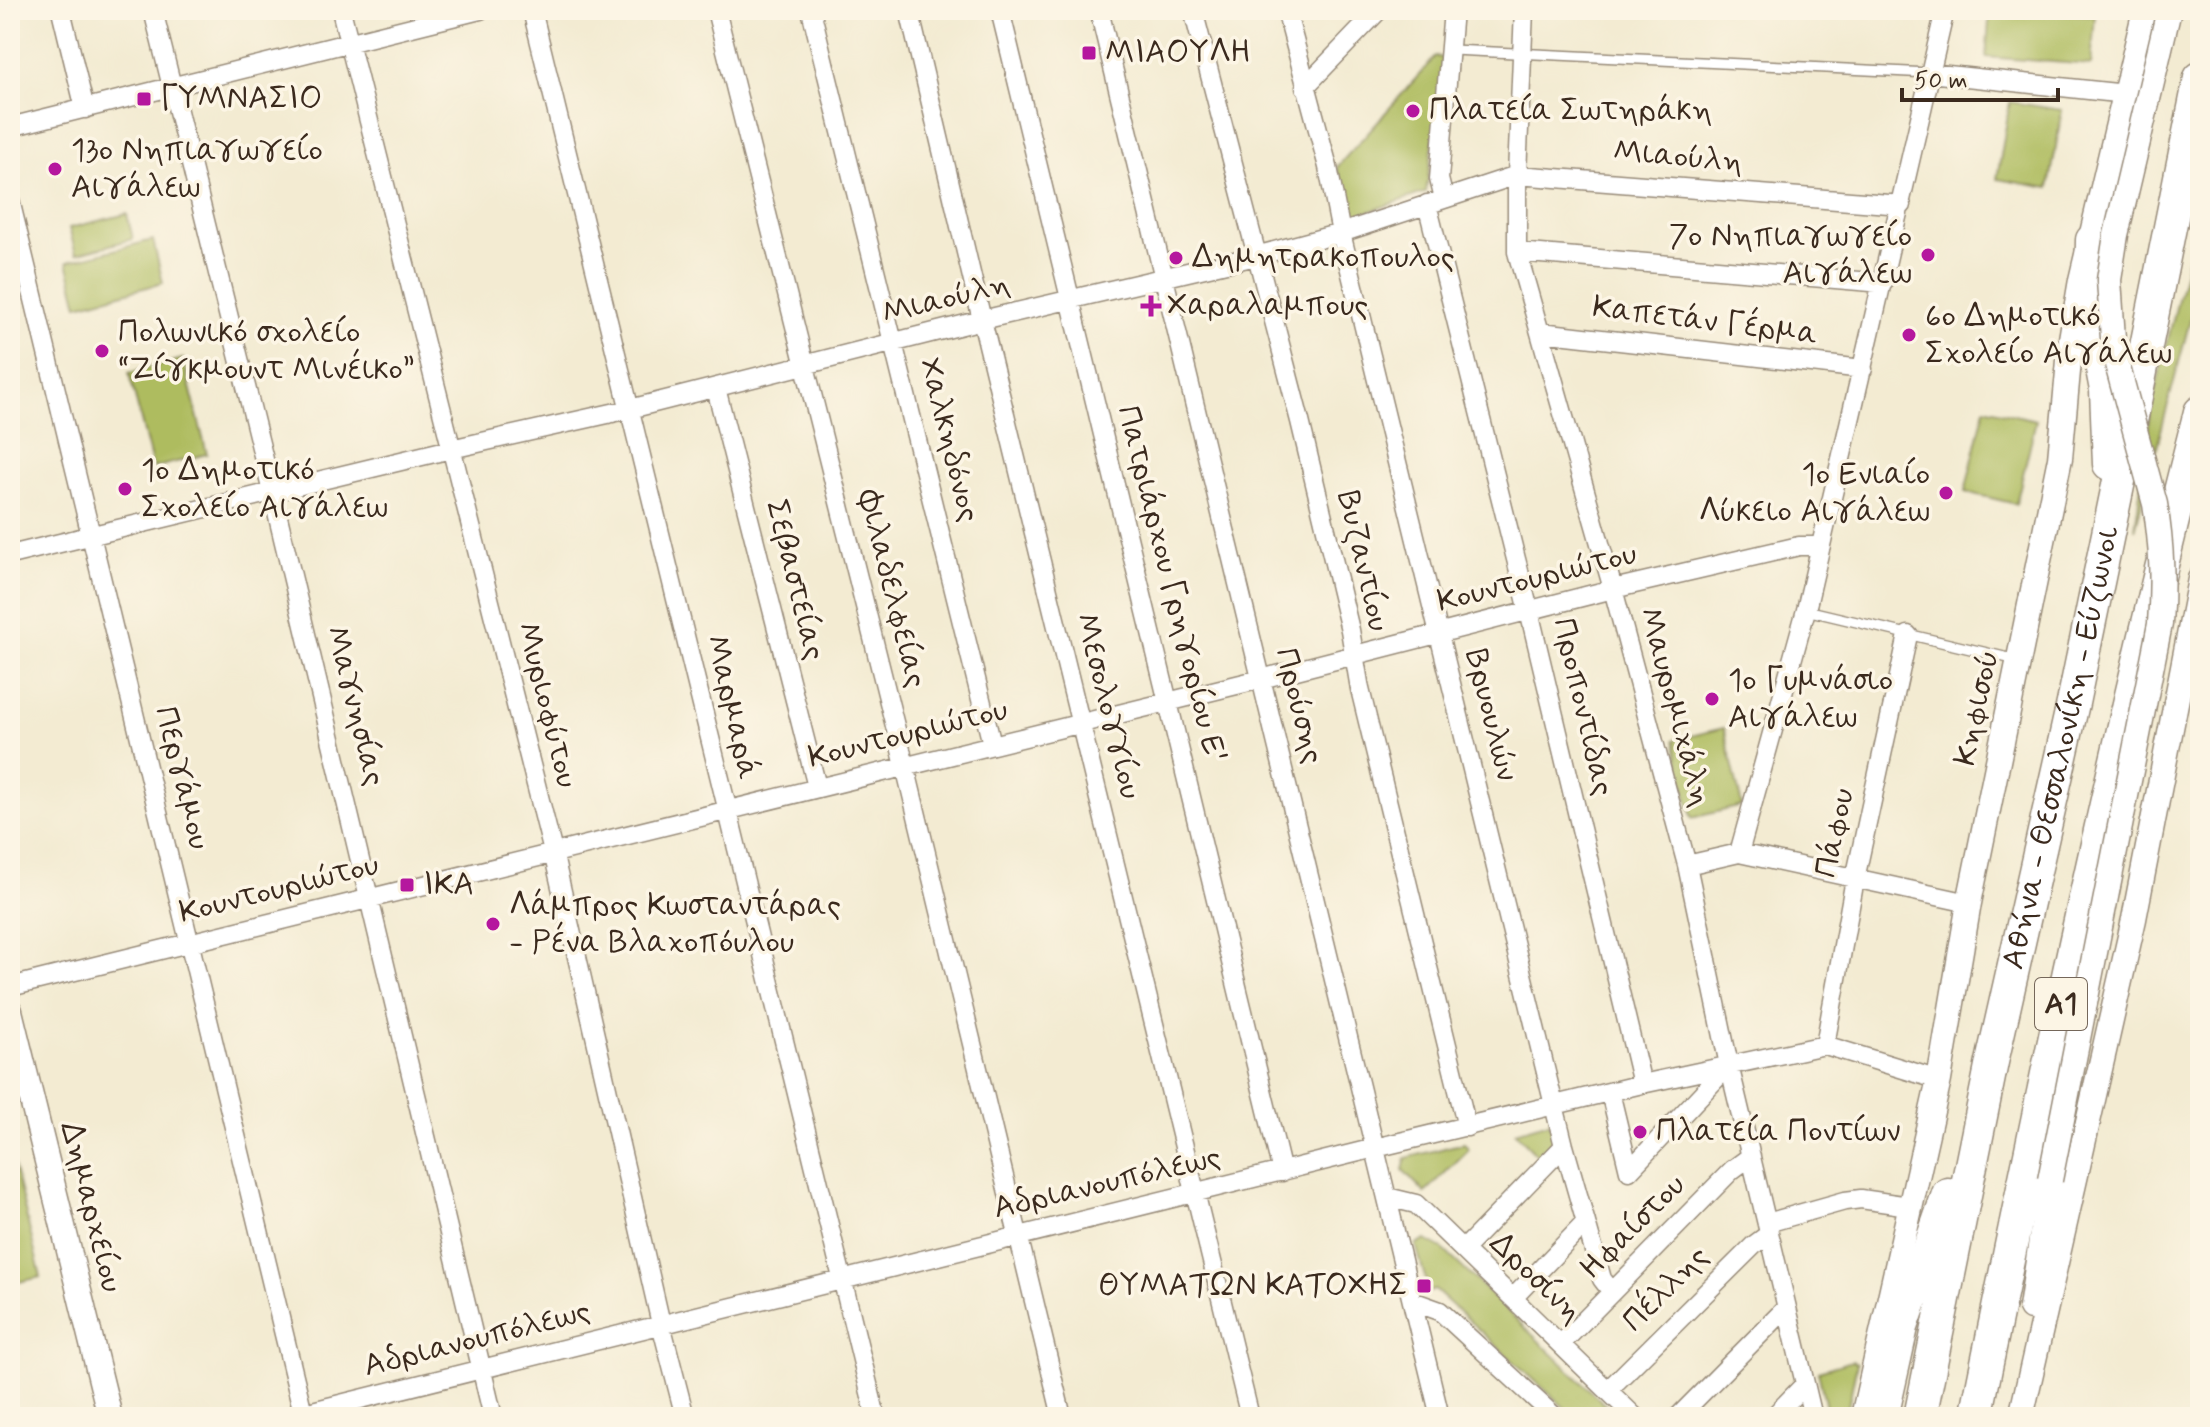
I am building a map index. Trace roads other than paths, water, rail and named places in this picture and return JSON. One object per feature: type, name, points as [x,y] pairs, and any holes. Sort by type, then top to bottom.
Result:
[{"type":"highway","name":"Αθήνα - Θεσσαλονίκη - Εύζωνοι","points":[[1920,1417],[1992,1062],[2073,703],[2200,78]]},
{"type":"highway","points":[[2092,240],[2094,327],[2109,422],[2108,527]]},
{"type":"highway","name":"Αθήνα - Θεσσαλονίκη - Εύζωνοι","points":[[1976,1417],[2045,1076],[2131,689],[2200,412]]},
{"type":"highway","points":[[2183,480],[2200,432]]},
{"type":"highway","points":[[1882,1417],[1902,1327],[1992,1062]]},
{"type":"highway","points":[[1995,1320],[2050,1180]]},
{"type":"main road","name":"Κηφισού","points":[[1863,1417],[1939,1080],[1969,903],[2060,458],[2071,339],[2145,10]]},
{"type":"main road","points":[[2013,1417],[2050,1180],[2160,624],[2164,569],[2159,530],[2155,504],[2114,353],[2109,280],[2116,235],[2169,10]]},
{"type":"main road","points":[[2021,1417],[2134,919],[2200,579]]},
{"type":"main road","name":"Δημαρχείου","points":[[10,1011],[20,1092],[110,1417]]},
{"type":"street","points":[[61,10],[85,109]]},
{"type":"street","name":"Μαγνησίας","points":[[153,10],[370,897],[493,1417]]},
{"type":"street","name":"Μυριοφύτου","points":[[341,10],[553,852],[685,1417]]},
{"type":"street","points":[[10,127],[480,10]]},
{"type":"street","name":"Μαρμαρά","points":[[532,10],[876,1417]]},
{"type":"street","name":"Φιλαδελφείας","points":[[716,10],[905,766],[1062,1417]]},
{"type":"street","name":"Χαλκηδόνος","points":[[811,10],[992,744]]},
{"type":"street","name":"Μεσολογγίου","points":[[909,10],[1250,1417]]},
{"type":"street","name":"Πατριάρχου Γρηγορίου Ε'","points":[[1000,10],[1282,1172]]},
{"type":"street","name":"Προύσης","points":[[1099,10],[1440,1417]]},
{"type":"street","name":"Βυζαντίου","points":[[1193,10],[1300,421],[1360,689],[1467,1127]]},
{"type":"street","name":"Βρυουλών","points":[[1286,10],[1328,167],[1341,233],[1564,1146],[1602,1279],[1612,1292]]},
{"type":"street","points":[[1305,87],[1379,10]]},
{"type":"street","name":"Προποντίδας","points":[[1453,10],[1452,50],[1435,201],[1642,1084]]},
{"type":"street","name":"Μαυρομιχάλη","points":[[1524,10],[1517,252],[1613,589],[1687,865],[1729,1065],[1813,1417]]},
{"type":"street","points":[[1739,853],[1806,610],[1945,10]]},
{"type":"street","points":[[1929,73],[2126,94]]},
{"type":"street","name":"Μιαούλη","points":[[10,555],[630,409],[982,320],[1256,256],[1341,233],[1517,175],[1902,205]]},
{"type":"street","name":"Περγάμου","points":[[10,200],[191,942],[298,1416]]},
{"type":"street","points":[[1517,252],[1883,283]]},
{"type":"street","name":"Καπετάν Γέρμα","points":[[1541,332],[1863,369]]},
{"type":"street","name":"Σεβαστείας","points":[[716,388],[817,787]]},
{"type":"street","name":"Κουντουριώτου","points":[[10,987],[1261,679],[1613,589],[1799,546],[1821,546]]},
{"type":"street","name":"Πάφου","points":[[1825,1045],[1855,879],[1908,635]]},
{"type":"street","points":[[1687,865],[1739,853],[1969,903]]},
{"type":"street","name":"Αδριανουπόλεως","points":[[298,1416],[842,1278],[1375,1148],[1642,1084],[1825,1045],[1939,1080]]},
{"type":"street","points":[[1610,1092],[1629,1171],[1729,1065]]},
{"type":"street","points":[[1464,1249],[1564,1146]]},
{"type":"street","name":"Ηφαίστου","points":[[1561,1344],[1732,1170],[1751,1156]]},
{"type":"street","name":"Δροσίνη","points":[[1387,1197],[1416,1204],[1635,1417]]},
{"type":"street","points":[[1768,1229],[1845,1201],[1861,1199],[1909,1206]]},
{"type":"street","points":[[1513,1298],[1586,1222]]},
{"type":"street","name":"Πέλλης","points":[[1608,1390],[1768,1229]]},
{"type":"street","points":[[1412,1301],[1440,1311],[1555,1417]]},
{"type":"street","points":[[1678,1417],[1786,1308]]},
{"type":"street","points":[[1773,1417],[1804,1385]]},
{"type":"lane","points":[[1452,50],[1929,73]]},
{"type":"lane","points":[[1806,610],[2020,661]]},
{"type":"place","name":"ΜΙΑΟΥΛΗ","points":[[1089,53]]},
{"type":"place","name":"ΓΥΜΝΑΣΙΟ","points":[[144,99]]},
{"type":"place","name":"Πλατεία Σωτηράκη","points":[[1413,111]]},
{"type":"place","name":"13ο Νηπιαγωγείο Αιγάλεω","points":[[55,169]]},
{"type":"place","name":"7ο Νηπιαγωγείο Αιγάλεω","points":[[1928,255]]},
{"type":"place","name":"Δημητρακοπουλος","points":[[1176,258]]},
{"type":"place","name":"Χαραλαμπους","points":[[1151,306]]},
{"type":"place","name":"6ο Δημοτικό Σχολείο Αιγάλεω","points":[[1909,335]]},
{"type":"place","name":"Πολωνικό σχολείο “Ζίγκμουντ Μινέικο”","points":[[102,351]]},
{"type":"place","name":"1ο Δημοτικό Σχολείο Αιγάλεω","points":[[125,489]]},
{"type":"place","name":"1ο Ενιαίο Λύκειο Αιγάλεω","points":[[1946,493]]},
{"type":"place","name":"1ο Γυμνάσιο Αιγάλεω","points":[[1712,699]]},
{"type":"place","name":"ΙΚΑ","points":[[407,885]]},
{"type":"place","name":"Λάμπρος Κωσταντάρας - Ρένα Βλαχοπόυλου","points":[[493,924]]},
{"type":"place","name":"Πλατεία Ποντίων","points":[[1640,1132]]},
{"type":"place","name":"ΘΥΜΑΤΩΝ ΚΑΤΟΧΗΣ","points":[[1424,1286]]}]
